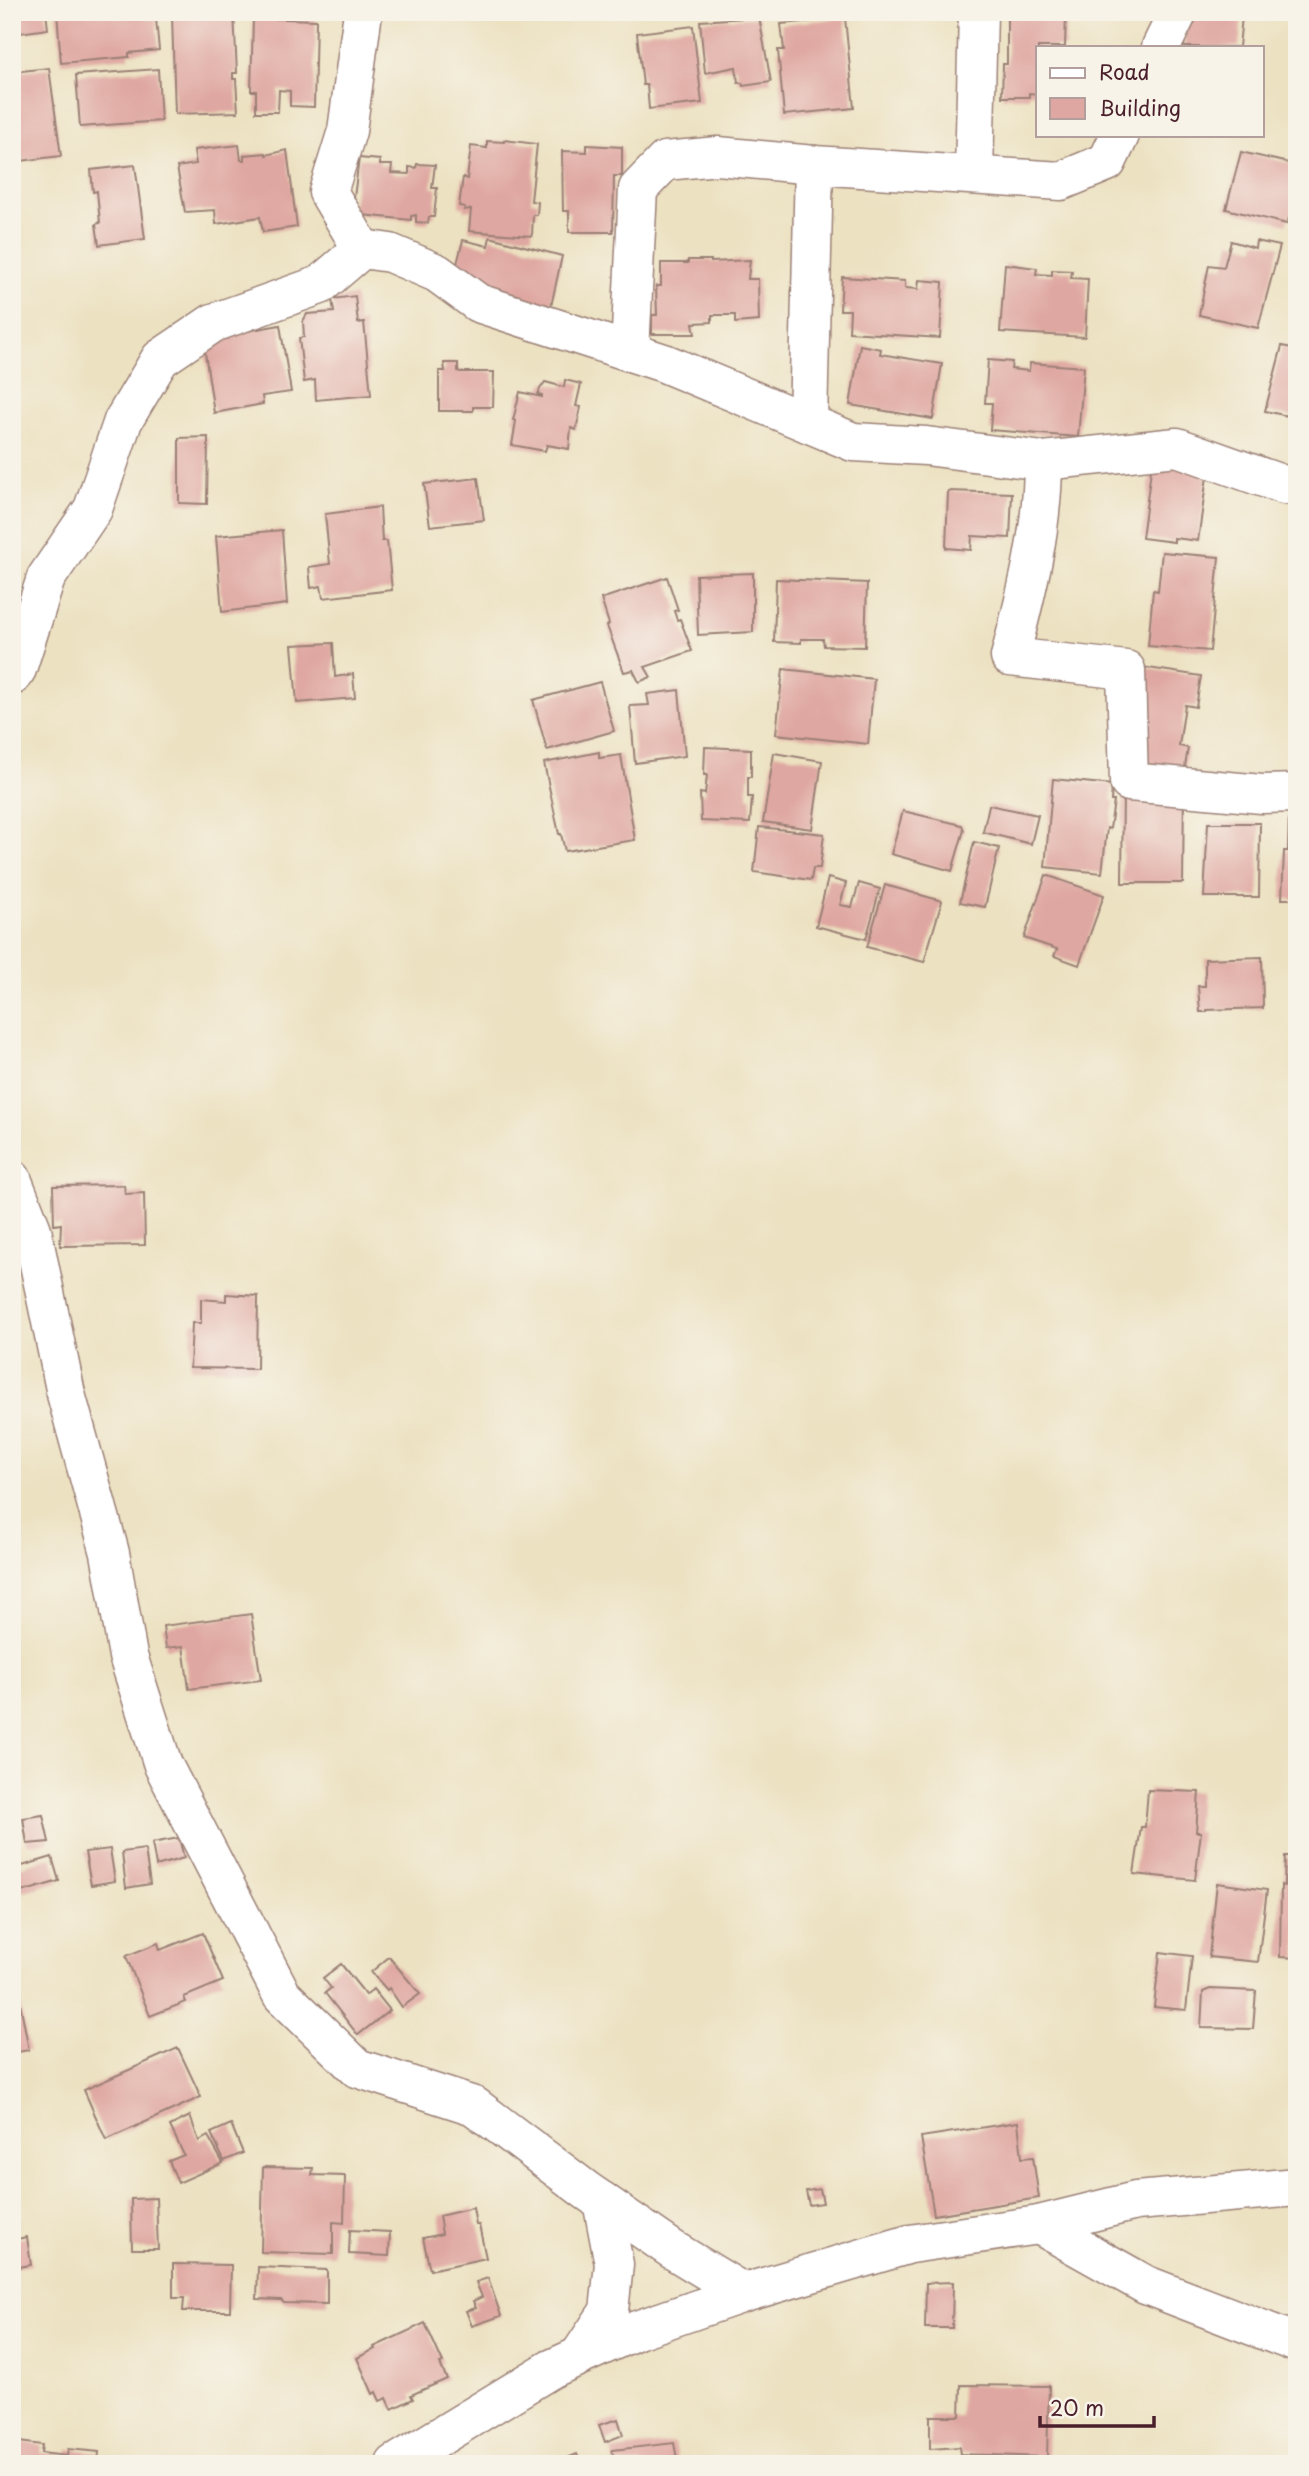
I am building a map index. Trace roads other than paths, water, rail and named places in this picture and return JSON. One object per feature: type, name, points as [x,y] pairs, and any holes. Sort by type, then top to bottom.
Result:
[{"type":"street","points":[[362,249],[328,192],[347,131],[363,12]]},
{"type":"street","points":[[974,174],[978,12]]},
{"type":"street","points":[[1161,46],[1178,12]]},
{"type":"street","points":[[629,352],[638,189],[665,161],[718,156],[1061,181],[1107,162],[1120,136]]},
{"type":"street","points":[[808,423],[814,165]]},
{"type":"street","points":[[12,676],[17,669],[46,578],[93,509],[123,421],[160,359],[213,323],[320,285],[362,249],[390,253],[437,273],[478,303],[664,363],[853,442],[926,446],[1043,461],[1177,447],[1284,485],[1297,484]]},
{"type":"street","points":[[1043,461],[1036,554],[1010,657],[1126,670],[1129,782],[1262,794],[1297,793]]},
{"type":"street","points":[[12,1180],[32,1230],[66,1394],[110,1553],[128,1656],[163,1765],[282,1995],[357,2068],[474,2106],[602,2201],[673,2250],[744,2293]]},
{"type":"street","points":[[395,2464],[551,2369],[637,2330],[744,2293],[911,2244],[1039,2225],[1136,2201],[1297,2187]]},
{"type":"street","points":[[579,2356],[609,2311],[614,2264],[602,2201]]},
{"type":"street","points":[[1039,2225],[1146,2285],[1297,2343]]}]
